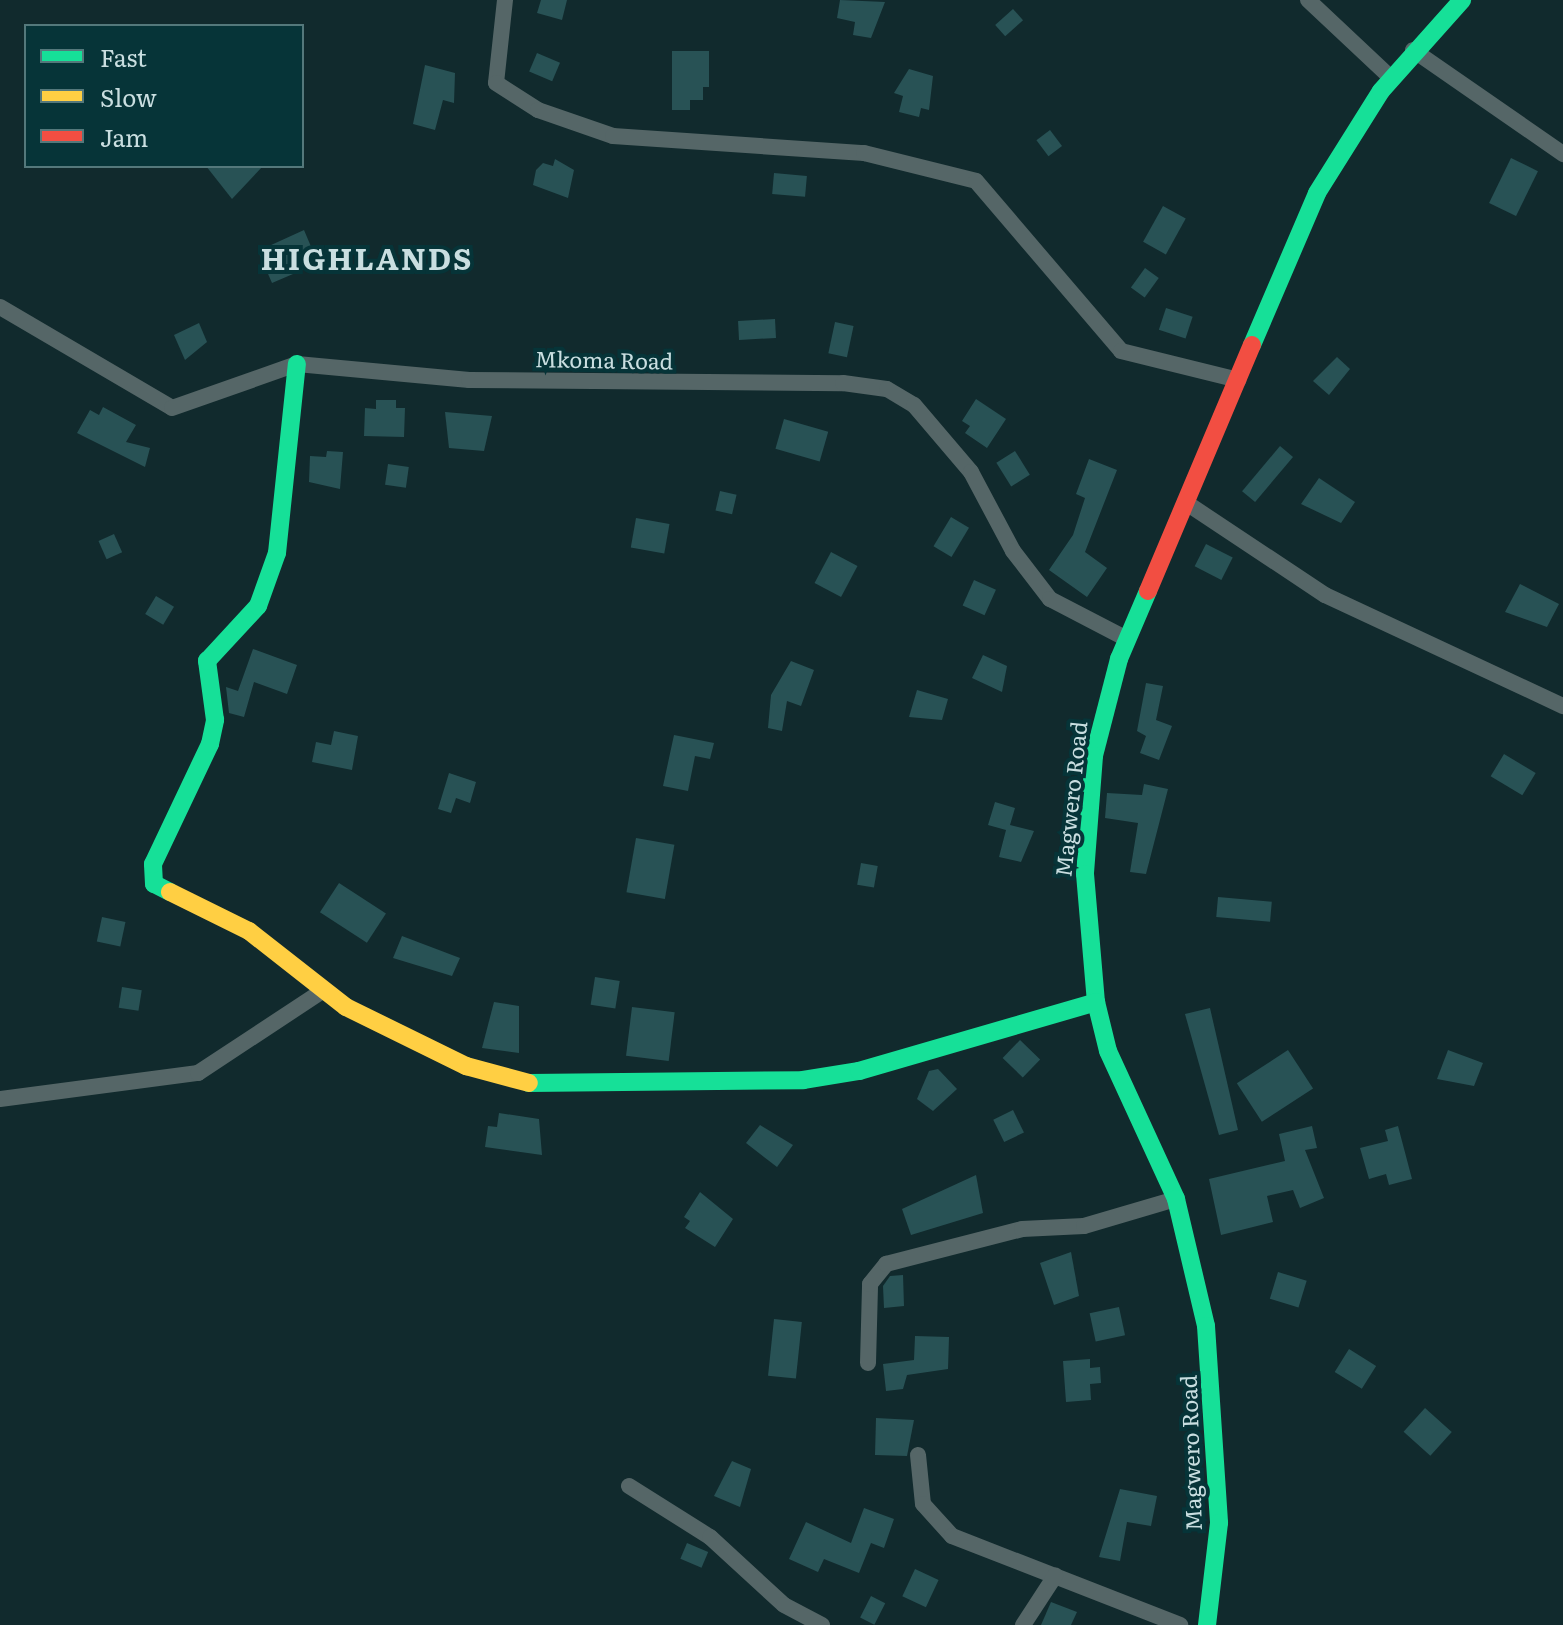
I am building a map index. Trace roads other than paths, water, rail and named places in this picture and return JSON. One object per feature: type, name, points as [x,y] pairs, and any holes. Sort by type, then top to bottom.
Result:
[{"type":"street","points":[[505,0],[496,83],[538,110],[613,136],[864,153],[976,181],[1121,351],[1238,380]]},
{"type":"street","points":[[1308,0],[1391,78]]},
{"type":"street","name":"Magwero Road","points":[[1207,1625],[1219,1523],[1213,1390],[1201,1297],[1176,1199],[1108,1051],[1096,1002],[1085,874],[1090,794],[1100,725],[1127,639],[1317,193],[1391,78],[1413,50],[1462,0]]},
{"type":"street","points":[[1413,50],[1563,154]]},
{"type":"street","name":"Mkoma Road","points":[[0,307],[172,408],[297,364],[469,380],[843,383],[887,389],[914,405],[971,472],[1013,551],[1050,599],[1127,639]]},
{"type":"street","points":[[297,364],[277,553],[258,606],[207,661],[215,720],[210,744],[152,877],[154,884],[249,931],[346,1007],[466,1066],[521,1083],[803,1080],[859,1071],[1096,1002]]},
{"type":"street","points":[[1185,502],[1325,595],[1563,706]]},
{"type":"street","points":[[0,1099],[86,1085],[160,1083],[198,1073],[324,990]]},
{"type":"street","points":[[868,1363],[870,1284],[886,1264],[1022,1229],[1084,1226],[1176,1199]]},
{"type":"street","points":[[918,1455],[923,1504],[935,1524],[1180,1625]]},
{"type":"street","points":[[629,1486],[710,1537],[784,1605],[817,1624]]},
{"type":"street","points":[[1023,1625],[1055,1576]]},
{"type":"district","name":"HIGHLANDS","points":[[367,257]]}]
